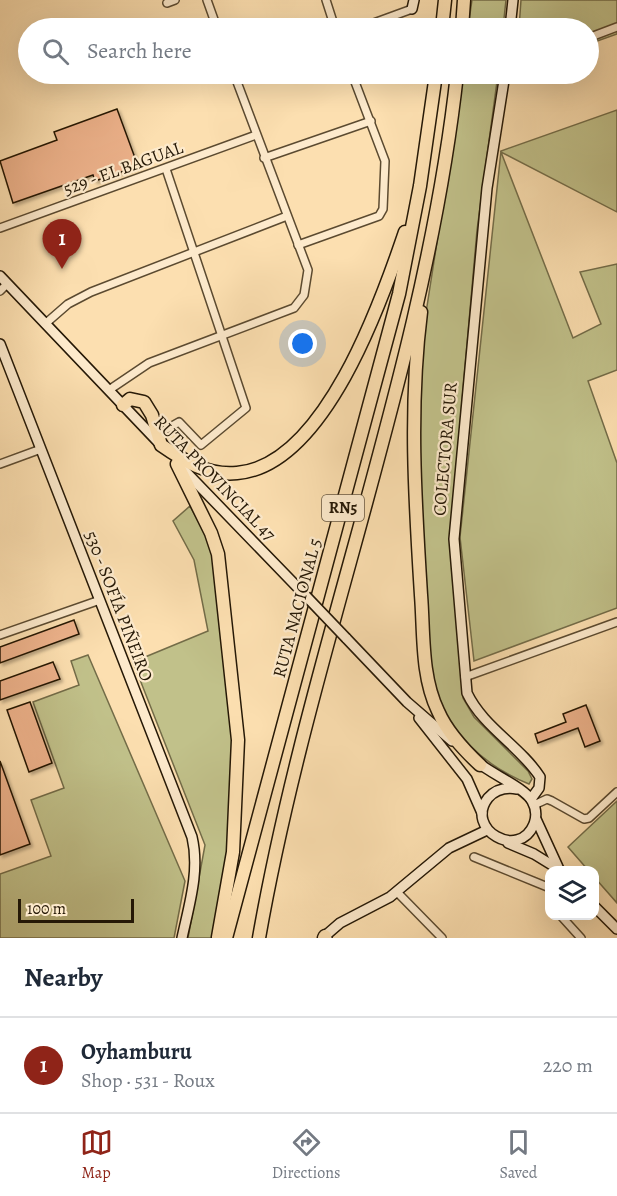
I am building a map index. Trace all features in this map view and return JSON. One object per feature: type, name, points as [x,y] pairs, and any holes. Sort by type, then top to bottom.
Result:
[{"type":"highway","points":[[443,18],[445,0]]},
{"type":"highway","points":[[463,18],[464,0]]},
{"type":"highway","name":"RUTA NACIONAL 5","points":[[226,938],[374,396],[399,294],[420,186],[435,84]]},
{"type":"highway","name":"RN5","points":[[260,938],[284,822],[408,339],[435,221],[456,84]]},
{"type":"highway","points":[[123,405],[130,399],[144,402],[152,416],[159,440],[201,468],[237,473],[267,465],[297,444],[328,401],[358,352],[392,272],[420,186]]},
{"type":"highway","points":[[435,221],[426,276],[414,383],[414,488],[427,675],[438,711],[448,729],[480,765]]},
{"type":"highway","points":[[177,464],[211,533],[218,554],[238,740],[233,852],[218,938]]},
{"type":"street","points":[[167,3],[176,0]]},
{"type":"street","points":[[207,0],[213,18]]},
{"type":"street","points":[[326,0],[332,18]]},
{"type":"street","points":[[511,18],[513,0]]},
{"type":"street","points":[[382,18],[413,4]]},
{"type":"street","points":[[599,34],[617,27]]},
{"type":"street","points":[[109,390],[149,363],[294,308],[304,295],[308,270],[264,159],[238,84]]},
{"type":"street","points":[[298,245],[381,214],[383,209],[386,166],[356,84]]},
{"type":"street","name":"COLECTORA SUR","points":[[503,84],[487,188],[454,539],[465,676],[472,704],[524,757],[540,777],[539,788],[533,802]]},
{"type":"street","points":[[264,159],[371,122]]},
{"type":"street","name":"529 - EL BAGUAL","points":[[0,228],[256,135]]},
{"type":"street","points":[[159,440],[179,422],[199,446],[246,408],[166,169]]},
{"type":"street","points":[[45,324],[77,298],[287,216]]},
{"type":"street","name":"RUTA PROVINCIAL 47","points":[[0,276],[4,288],[45,324],[159,440],[177,464],[407,702],[480,765],[517,789]]},
{"type":"street","name":"530 - SOFÍA PIÑEIRO","points":[[0,344],[192,837],[196,858],[194,882],[182,938]]},
{"type":"street","points":[[0,464],[41,450]]},
{"type":"street","points":[[0,635],[100,600]]},
{"type":"street","points":[[465,676],[617,622]]},
{"type":"street","name":"RUTA PROVINCIAL 47","points":[[407,702],[467,779],[482,814]]},
{"type":"street","points":[[553,866],[534,854],[500,840],[487,830],[482,814],[484,806],[493,793],[509,788],[517,789],[533,802],[536,819],[557,866]]},
{"type":"street","points":[[533,802],[547,799],[584,819],[589,818],[617,792]]},
{"type":"street","points":[[500,840],[507,842],[523,838],[529,833],[536,819]]},
{"type":"street","points":[[325,937],[340,922],[397,892],[449,848],[487,830]]},
{"type":"street","points":[[474,857],[545,886]]},
{"type":"street","points":[[397,892],[442,938]]},
{"type":"street","points":[[599,911],[617,929]]},
{"type":"street","points":[[565,920],[581,938]]},
{"type":"green space","points":[[472,0],[506,0],[504,18],[469,18]]},
{"type":"green space","points":[[521,0],[617,0],[617,34],[599,40],[599,18],[520,18]]},
{"type":"green space","points":[[461,84],[497,84],[477,230],[450,539],[463,698],[474,717],[528,771],[532,779],[529,784],[496,767],[469,744],[447,716],[432,683],[416,463],[421,345]]},
{"type":"green space","points":[[617,110],[617,212],[501,152],[573,338],[601,324],[580,272],[617,264],[617,370],[588,381],[617,463],[617,608],[474,661],[460,537],[501,151]]},
{"type":"green space","points":[[190,506],[209,541],[215,570],[233,741],[229,851],[214,938],[188,938],[205,845],[133,662],[208,631],[194,560],[173,521]]},
{"type":"green space","points":[[88,655],[185,881],[174,938],[0,938],[0,874],[51,856],[31,800],[64,788],[33,702],[79,685],[71,661]]},
{"type":"green space","points":[[617,801],[617,903],[599,883],[599,866],[585,866],[568,847]]},
{"type":"building","points":[[117,109],[138,166],[95,181],[93,175],[13,203],[0,161],[57,140],[54,132]]},
{"type":"building","points":[[74,620],[79,634],[0,663],[0,647]]},
{"type":"building","points":[[53,662],[60,679],[0,700],[0,681]]},
{"type":"building","points":[[30,702],[52,763],[29,772],[7,710]]},
{"type":"building","points":[[586,705],[600,741],[585,747],[578,728],[538,743],[535,734],[566,722],[563,714]]},
{"type":"building","points":[[0,761],[30,844],[0,855]]},
{"type":"place","name":"Oyhamburu","points":[[62,269]]}]
